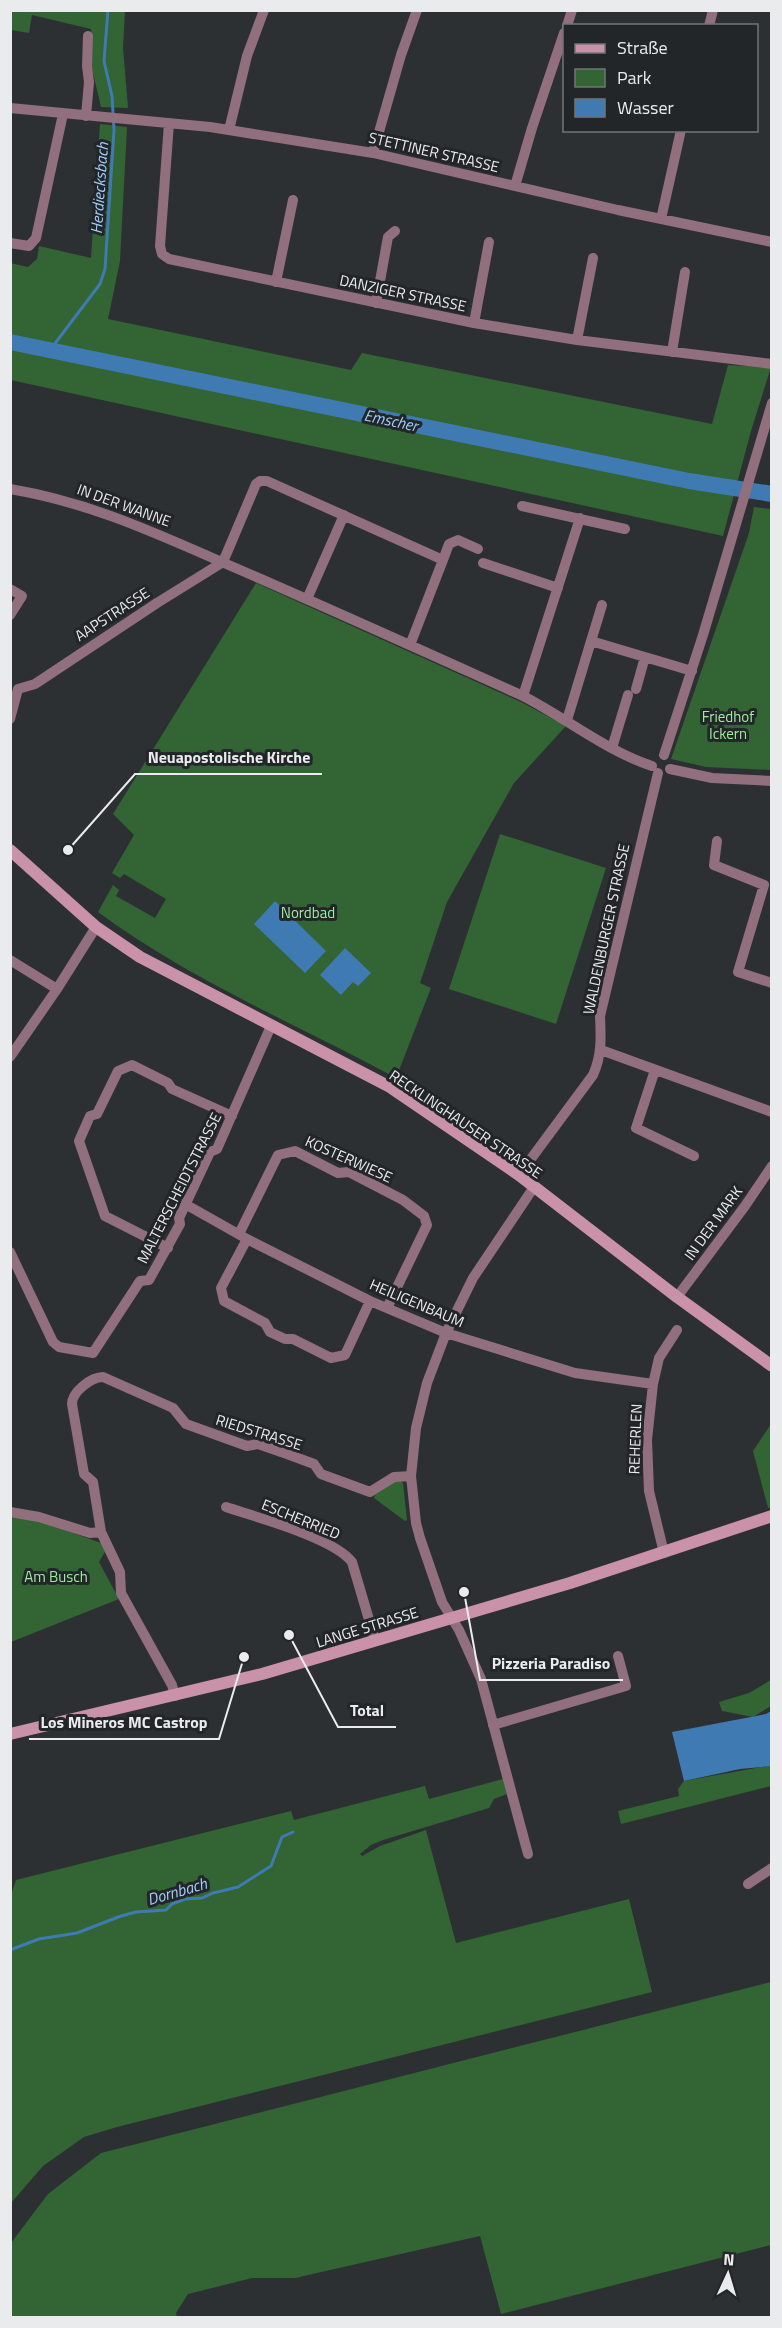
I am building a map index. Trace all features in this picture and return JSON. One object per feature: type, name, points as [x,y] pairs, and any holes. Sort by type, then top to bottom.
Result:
[{"type":"street","points":[[229,130],[244,66],[264,10]]},
{"type":"street","points":[[373,153],[401,55],[417,10]]},
{"type":"street","points":[[86,116],[90,82],[87,66],[88,36]]},
{"type":"street","points":[[515,186],[563,36]]},
{"type":"street","name":"STETTINER STRASSE","points":[[10,108],[229,130],[373,153],[771,242]]},
{"type":"street","points":[[10,243],[29,246],[36,238],[63,114]]},
{"type":"street","name":"DANZIGER STRASSE","points":[[169,123],[160,246],[162,254],[169,259],[474,323],[577,340],[771,364]]},
{"type":"street","points":[[661,219],[681,132]]},
{"type":"street","points":[[276,282],[293,200]]},
{"type":"street","points":[[376,303],[388,237],[395,231]]},
{"type":"street","points":[[474,323],[489,242]]},
{"type":"street","points":[[577,340],[592,258]]},
{"type":"street","points":[[672,352],[685,272]]},
{"type":"street","points":[[664,755],[680,711],[771,404]]},
{"type":"street","points":[[223,562],[256,484],[260,481],[344,515],[443,560]]},
{"type":"street","name":"IN DER WANNE","points":[[10,489],[85,505],[155,531],[523,696],[612,748],[655,769]]},
{"type":"street","points":[[522,506],[625,529]]},
{"type":"street","points":[[307,599],[344,515]]},
{"type":"street","points":[[523,696],[580,519]]},
{"type":"street","points":[[410,645],[449,544],[458,540],[478,549]]},
{"type":"street","name":"AAPSTRASSE","points":[[14,685],[35,684],[223,562]]},
{"type":"street","points":[[483,563],[558,588]]},
{"type":"street","points":[[10,589],[22,596],[10,615]]},
{"type":"street","points":[[567,720],[602,605]]},
{"type":"street","points":[[591,641],[692,671]]},
{"type":"street","points":[[612,748],[645,657]]},
{"type":"street","points":[[10,719],[14,685]]},
{"type":"street","points":[[664,755],[670,761],[670,769]]},
{"type":"street","points":[[664,755],[654,758],[655,769],[663,774],[670,769],[712,778],[771,781]]},
{"type":"street","name":"WALDENBURGER STRASSE","points":[[519,1175],[593,1075],[601,1050],[600,1016],[655,769]]},
{"type":"street","points":[[717,841],[714,865],[764,885],[738,972],[771,983]]},
{"type":"street","name":"RECKLINGHAUSER STRASSE","points":[[10,850],[96,927],[160,969],[390,1087],[519,1175],[771,1366]]},
{"type":"street","points":[[10,1057],[96,927]]},
{"type":"street","points":[[10,960],[57,989]]},
{"type":"street","name":"MALTERSCHEIDTSTRASSE","points":[[10,1252],[55,1345],[89,1353],[97,1350],[140,1281],[149,1280],[168,1248],[180,1224],[179,1218],[185,1204],[210,1152],[217,1149],[271,1026]]},
{"type":"street","points":[[601,1050],[771,1112]]},
{"type":"street","points":[[168,1248],[105,1216],[79,1141],[90,1116],[97,1114],[118,1071],[132,1065],[168,1083],[172,1089],[232,1116]]},
{"type":"street","points":[[655,1070],[636,1128],[694,1156]]},
{"type":"street","name":"KOSTERWIESE","points":[[243,1237],[278,1155],[295,1151],[338,1173],[349,1172],[403,1200],[424,1216],[427,1225],[387,1308]]},
{"type":"street","name":"IN DER MARK","points":[[677,1297],[745,1206],[771,1166]]},
{"type":"street","points":[[528,1854],[481,1679],[452,1617],[442,1602],[416,1523],[411,1476],[416,1428],[427,1383],[446,1333],[473,1278],[534,1187]]},
{"type":"street","name":"HEILIGENBAUM","points":[[185,1204],[243,1237],[370,1301],[446,1333],[574,1373],[653,1384]]},
{"type":"street","points":[[243,1237],[221,1288],[224,1301],[265,1323],[270,1332],[285,1339],[293,1339],[331,1358],[345,1354],[370,1301]]},
{"type":"street","name":"REHERLEN","points":[[664,1553],[648,1491],[647,1440],[653,1384],[659,1358],[677,1330]]},
{"type":"street","name":"RIEDSTRASSE","points":[[175,1696],[172,1685],[121,1593],[120,1572],[101,1532],[93,1482],[84,1474],[72,1404],[74,1394],[99,1377],[173,1408],[186,1424],[247,1446],[258,1444],[314,1464],[321,1474],[370,1492],[399,1475],[411,1476]]},
{"type":"street","name":"ESCHERRIED","points":[[226,1507],[308,1536],[346,1554],[352,1562],[375,1640]]},
{"type":"street","points":[[10,1512],[39,1517],[90,1533],[101,1532]]},
{"type":"street","name":"LANGE STRASSE","points":[[10,1734],[262,1674],[664,1553],[771,1516]]},
{"type":"street","points":[[494,1725],[626,1686],[618,1656]]},
{"type":"street","points":[[748,1884],[771,1868]]},
{"type":"green space","points":[[10,11],[125,11],[123,48],[128,108],[101,107],[92,69],[91,29],[32,15],[29,33],[11,30]]},
{"type":"green space","points":[[100,124],[127,127],[120,261],[108,319],[351,370],[362,353],[712,424],[728,365],[771,367],[723,536],[11,380],[10,263],[28,267],[37,259],[39,246],[91,258]]},
{"type":"green space","name":"Friedhof Ickern","points":[[754,507],[771,509],[771,770],[706,767],[671,759],[749,533]]},
{"type":"green space","name":"Nordbad","points":[[256,583],[521,702],[566,726],[514,783],[447,902],[420,983],[431,988],[396,1078],[206,980],[169,959],[98,912],[113,885],[119,890],[116,896],[155,918],[166,899],[124,874],[120,878],[112,873],[134,835],[113,814]]},
{"type":"green space","points":[[500,834],[606,868],[556,1024],[449,989]]},
{"type":"green space","points":[[771,1424],[772,1507],[768,1508],[753,1451]]},
{"type":"green space","points":[[400,1480],[403,1483],[407,1520],[405,1521],[374,1498],[395,1481]]},
{"type":"green space","name":"Am Busch","points":[[10,1515],[40,1521],[101,1543],[106,1550],[99,1562],[119,1599],[11,1642]]},
{"type":"green space","points":[[771,1680],[771,1706],[753,1717],[722,1711],[719,1702],[749,1693]]},
{"type":"green space","points":[[771,1766],[771,1786],[621,1824],[618,1811],[679,1796],[678,1789],[684,1781]]},
{"type":"green space","points":[[503,1779],[507,1794],[494,1799],[489,1808],[383,1840],[371,1845],[360,1854],[362,1856],[380,1846],[426,1830],[456,1943],[629,1899],[652,1992],[84,2137],[43,2166],[11,2203],[10,1898],[16,1880],[291,1811],[294,1820],[425,1786],[429,1799]]},
{"type":"green space","points":[[771,1982],[771,2245],[501,2314],[480,2236],[295,2278],[252,2278],[188,2294],[176,2313],[177,2317],[11,2317],[11,2243],[48,2194],[101,2153]]},
{"type":"water","points":[[275,901],[326,951],[305,973],[254,924]]},
{"type":"water","points":[[345,948],[371,973],[358,986],[353,982],[341,995],[320,975]]},
{"type":"water","points":[[771,1711],[771,1766],[740,1769],[684,1781],[672,1732],[766,1714]]},
{"type":"waterway","name":"Herdiecksbach","points":[[50,350],[100,284],[105,269],[114,130],[112,96],[104,61],[108,10]]},
{"type":"waterway","name":"Emscher","points":[[10,342],[689,481],[772,494]]},
{"type":"waterway","name":"Dornbach","points":[[10,1950],[39,1939],[77,1933],[121,1916],[136,1912],[166,1910],[172,1904],[185,1899],[202,1898],[238,1887],[271,1866],[282,1837],[293,1832]]},
{"type":"place","name":"Neuapostolische Kirche","points":[[68,850]]},
{"type":"place","name":"Pizzeria Paradiso","points":[[464,1592]]},
{"type":"place","name":"Total","points":[[289,1635]]},
{"type":"place","name":"Los Mineros MC Castrop","points":[[244,1657]]}]
